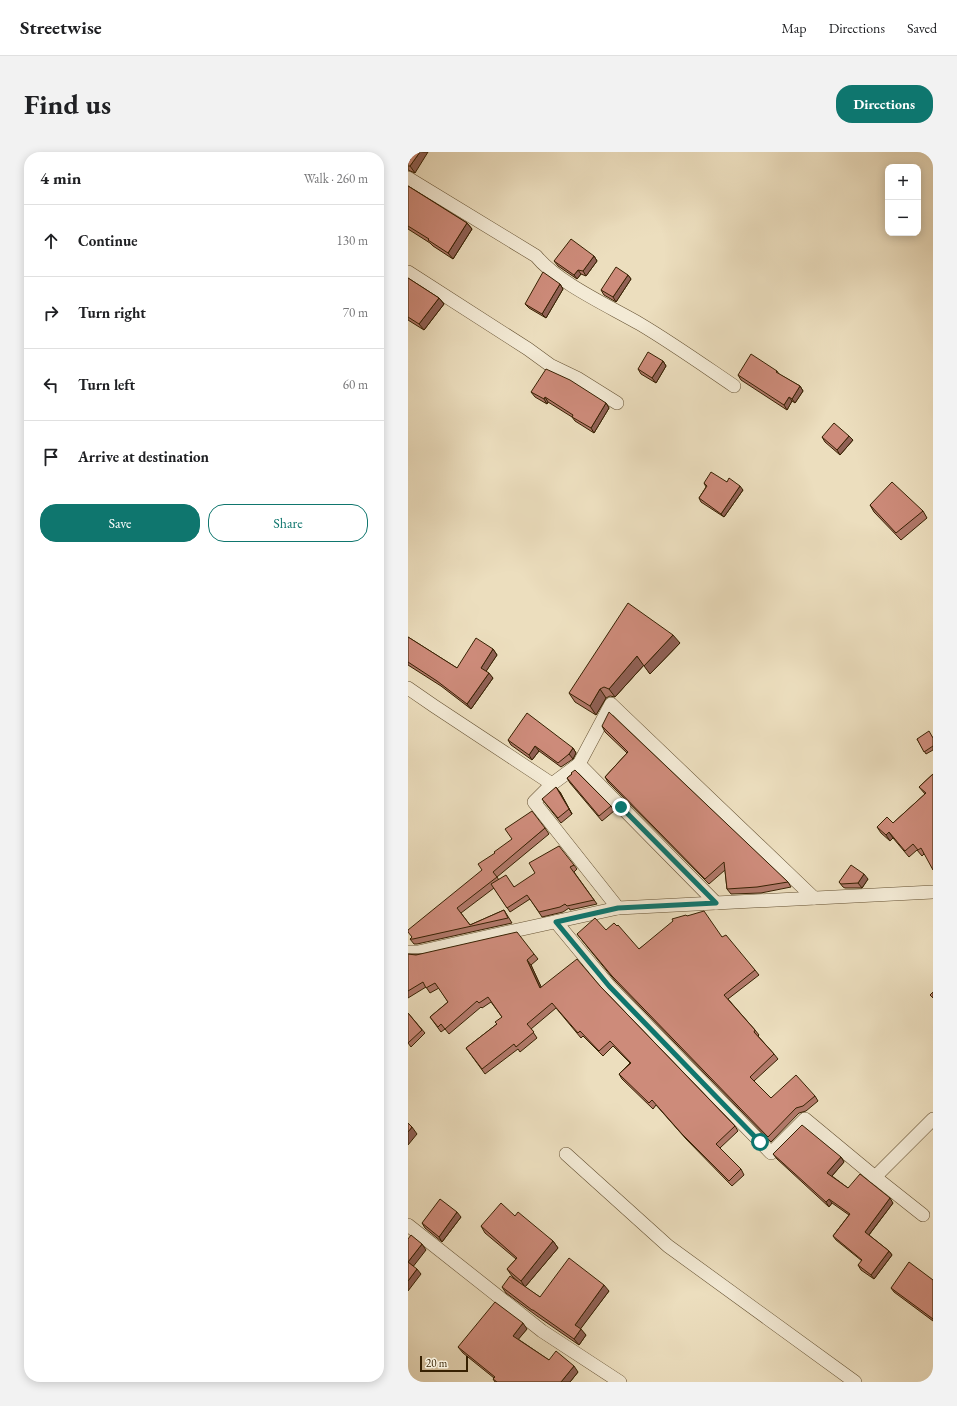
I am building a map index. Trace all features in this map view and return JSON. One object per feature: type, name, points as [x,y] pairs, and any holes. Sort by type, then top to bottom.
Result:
[{"type":"street","points":[[408,178],[536,256],[545,267],[574,287],[658,335],[734,386]]},
{"type":"street","points":[[408,272],[528,349],[550,365],[577,378],[617,403]]},
{"type":"street","points":[[408,688],[552,784]]},
{"type":"street","points":[[618,908],[534,802],[552,784],[579,764],[611,704],[814,898]]},
{"type":"street","points":[[579,764],[716,903]]},
{"type":"street","points":[[408,952],[418,952],[618,908],[933,892]]},
{"type":"street","points":[[556,922],[609,986],[771,1153],[805,1119],[923,1215]]},
{"type":"street","points":[[875,1177],[933,1118]]},
{"type":"street","points":[[566,1154],[668,1246],[855,1382]]},
{"type":"street","points":[[408,1225],[542,1331],[620,1382]]},
{"type":"building","points":[[408,152],[420,152],[410,166],[408,166]]},
{"type":"building","points":[[408,186],[467,223],[448,253],[408,226]]},
{"type":"building","points":[[571,239],[594,256],[583,271],[578,270],[574,275],[554,261]]},
{"type":"building","points":[[616,267],[628,275],[613,297],[601,290]]},
{"type":"building","points":[[543,272],[560,284],[542,314],[525,304]]},
{"type":"building","points":[[408,278],[439,298],[419,324],[408,317]]},
{"type":"building","points":[[648,352],[663,361],[652,378],[638,369]]},
{"type":"building","points":[[751,354],[777,371],[776,372],[800,386],[792,399],[789,397],[784,405],[738,375]]},
{"type":"building","points":[[546,369],[570,380],[606,403],[591,428],[572,417],[573,415],[545,397],[544,399],[531,392]]},
{"type":"building","points":[[834,423],[849,436],[837,450],[822,437]]},
{"type":"building","points":[[711,472],[727,482],[729,478],[740,486],[721,514],[699,498],[707,486],[704,483]]},
{"type":"building","points":[[892,482],[923,511],[896,533],[870,505]]},
{"type":"building","points":[[628,603],[673,635],[644,666],[637,656],[609,689],[604,687],[600,689],[590,706],[569,693]]},
{"type":"building","points":[[408,637],[457,668],[476,638],[493,649],[481,668],[489,673],[467,704],[437,681],[408,662]]},
{"type":"building","points":[[609,712],[788,882],[757,887],[727,889],[724,862],[705,879],[605,777],[628,752],[602,726]]},
{"type":"building","points":[[527,713],[573,748],[569,754],[558,763],[535,746],[529,755],[508,740]]},
{"type":"building","points":[[929,731],[933,738],[933,746],[924,752],[917,739]]},
{"type":"building","points":[[575,770],[611,806],[599,816],[567,778]]},
{"type":"building","points":[[933,774],[933,870],[921,848],[918,850],[913,844],[905,851],[889,832],[886,835],[877,827],[887,817],[893,823],[926,793],[919,787]]},
{"type":"building","points":[[556,787],[569,809],[558,818],[542,799]]},
{"type":"building","points":[[532,811],[545,828],[493,872],[497,877],[457,908],[470,925],[504,910],[508,918],[410,939],[412,937],[408,930],[482,870],[478,864],[495,853],[494,852],[512,839],[505,829]]},
{"type":"building","points":[[559,846],[574,865],[570,867],[594,900],[567,906],[565,904],[560,907],[539,912],[527,895],[507,908],[491,884],[506,875],[514,887],[535,873],[529,863]]},
{"type":"building","points":[[851,865],[864,874],[858,883],[841,884],[839,882]]},
{"type":"building","points":[[704,911],[722,937],[726,935],[755,970],[724,995],[774,1054],[750,1077],[771,1098],[796,1075],[815,1096],[803,1106],[796,1108],[768,1137],[612,976],[577,934],[595,918],[606,930],[614,923],[617,926],[618,925],[639,949],[673,921],[672,919]]},
{"type":"building","points":[[517,932],[534,954],[527,960],[540,988],[577,959],[600,986],[735,1126],[716,1144],[741,1169],[729,1181],[682,1134],[652,1100],[649,1103],[619,1074],[631,1063],[610,1041],[599,1051],[580,1031],[578,1033],[552,1003],[527,1024],[534,1032],[516,1047],[514,1044],[482,1069],[466,1048],[497,1024],[495,1022],[502,1017],[488,997],[479,1003],[477,1001],[445,1029],[441,1024],[438,1027],[430,1017],[448,1002],[435,983],[426,988],[423,982],[408,991],[408,954],[416,955]]},
{"type":"building","points":[[408,1013],[422,1030],[408,1043]]},
{"type":"building","points":[[408,1123],[412,1127],[408,1132]]},
{"type":"building","points":[[802,1125],[841,1157],[827,1173],[848,1188],[860,1174],[890,1198],[865,1232],[889,1251],[871,1275],[858,1265],[862,1260],[833,1236],[850,1214],[829,1199],[826,1202],[773,1154]]},
{"type":"building","points":[[440,1199],[457,1212],[439,1237],[422,1223]]},
{"type":"building","points":[[501,1203],[515,1216],[518,1212],[553,1241],[521,1281],[507,1269],[517,1258],[481,1226]]},
{"type":"building","points":[[411,1235],[422,1244],[408,1262],[408,1239]]},
{"type":"building","points":[[569,1258],[604,1285],[575,1325],[581,1329],[574,1339],[502,1287],[510,1276],[540,1297]]},
{"type":"building","points":[[408,1262],[417,1269],[408,1281]]},
{"type":"building","points":[[909,1262],[933,1280],[933,1319],[891,1288]]},
{"type":"building","points":[[495,1302],[523,1323],[513,1336],[549,1360],[556,1351],[574,1366],[561,1382],[497,1382],[493,1379],[495,1377],[458,1347]]},
{"type":"route","points":[[621,807],[716,903],[618,908],[556,922],[609,986],[760,1142]]}]
